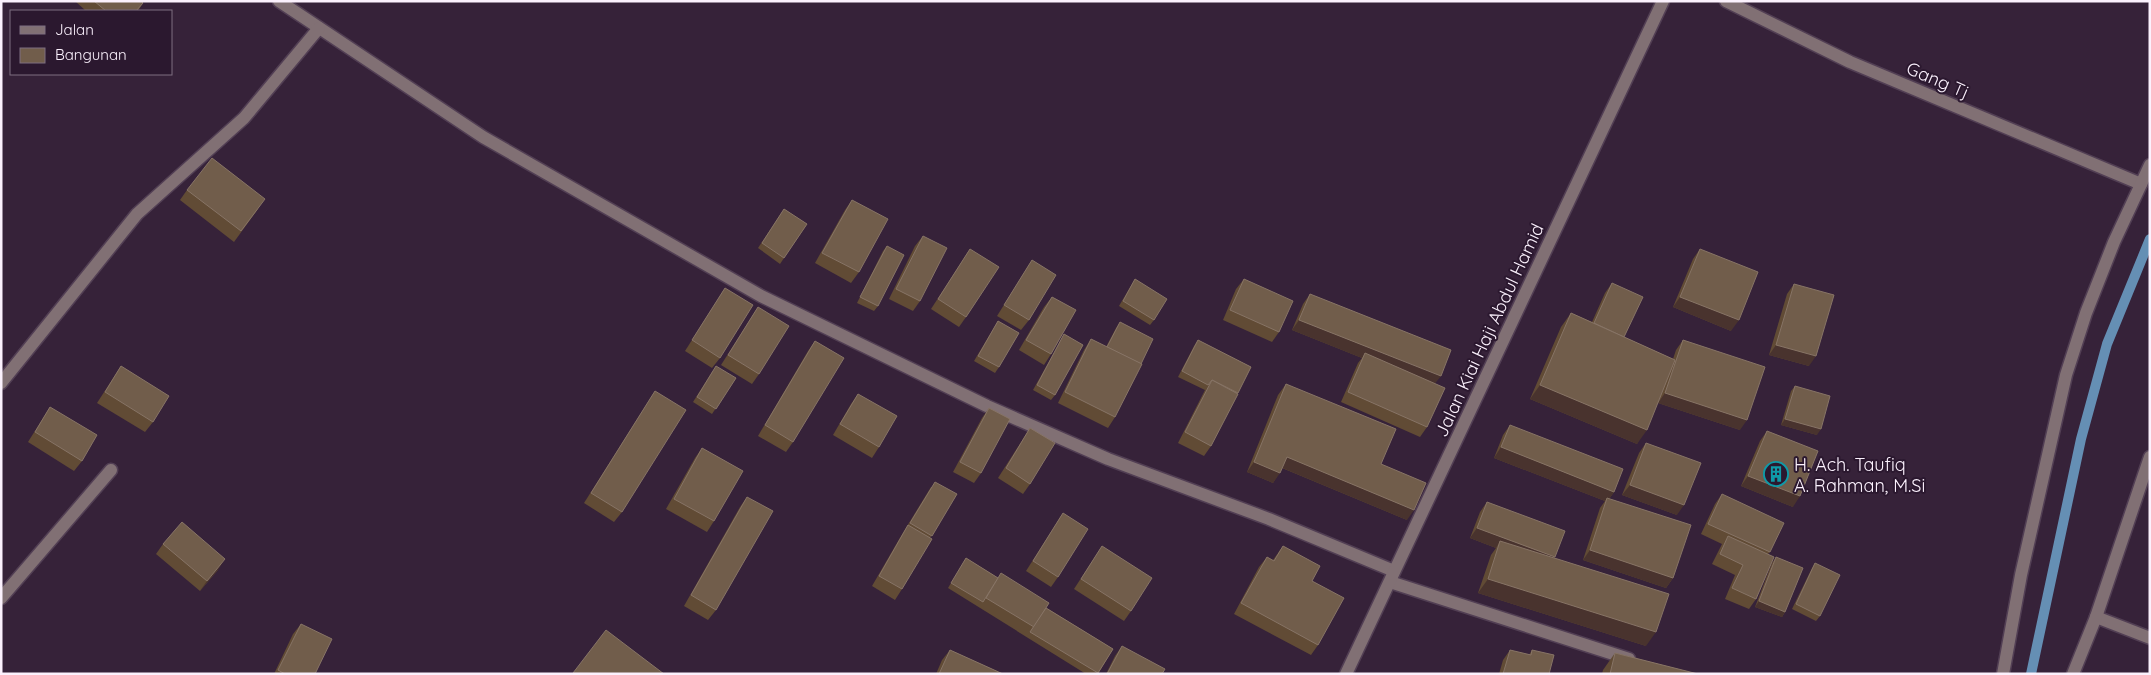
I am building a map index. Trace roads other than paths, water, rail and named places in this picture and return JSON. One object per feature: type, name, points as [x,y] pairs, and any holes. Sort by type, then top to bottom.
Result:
[{"type":"street","points":[[279,1],[483,137],[761,296],[987,406],[1108,459],[1269,519],[1392,577],[1641,663]]},
{"type":"street","name":"Jalan Kiai Haji Abdul Hamid","points":[[1346,674],[1663,1]]},
{"type":"street","name":"Gang Tj","points":[[1726,1],[1850,62],[2141,184]]},
{"type":"street","points":[[1,383],[137,214],[244,118],[319,28]]},
{"type":"street","points":[[2002,674],[2021,575],[2066,375],[2086,313],[2114,242],[2150,165]]},
{"type":"street","points":[[2073,674],[2096,617],[2150,457]]},
{"type":"street","points":[[1,598],[111,470]]},
{"type":"street","points":[[2096,617],[2150,638]]},
{"type":"waterway","points":[[2031,674],[2081,439],[2107,344],[2150,239]]},
{"type":"place","name":"H. Ach. Taufiq A. Rahman, M.Si","points":[[1776,474]]}]
